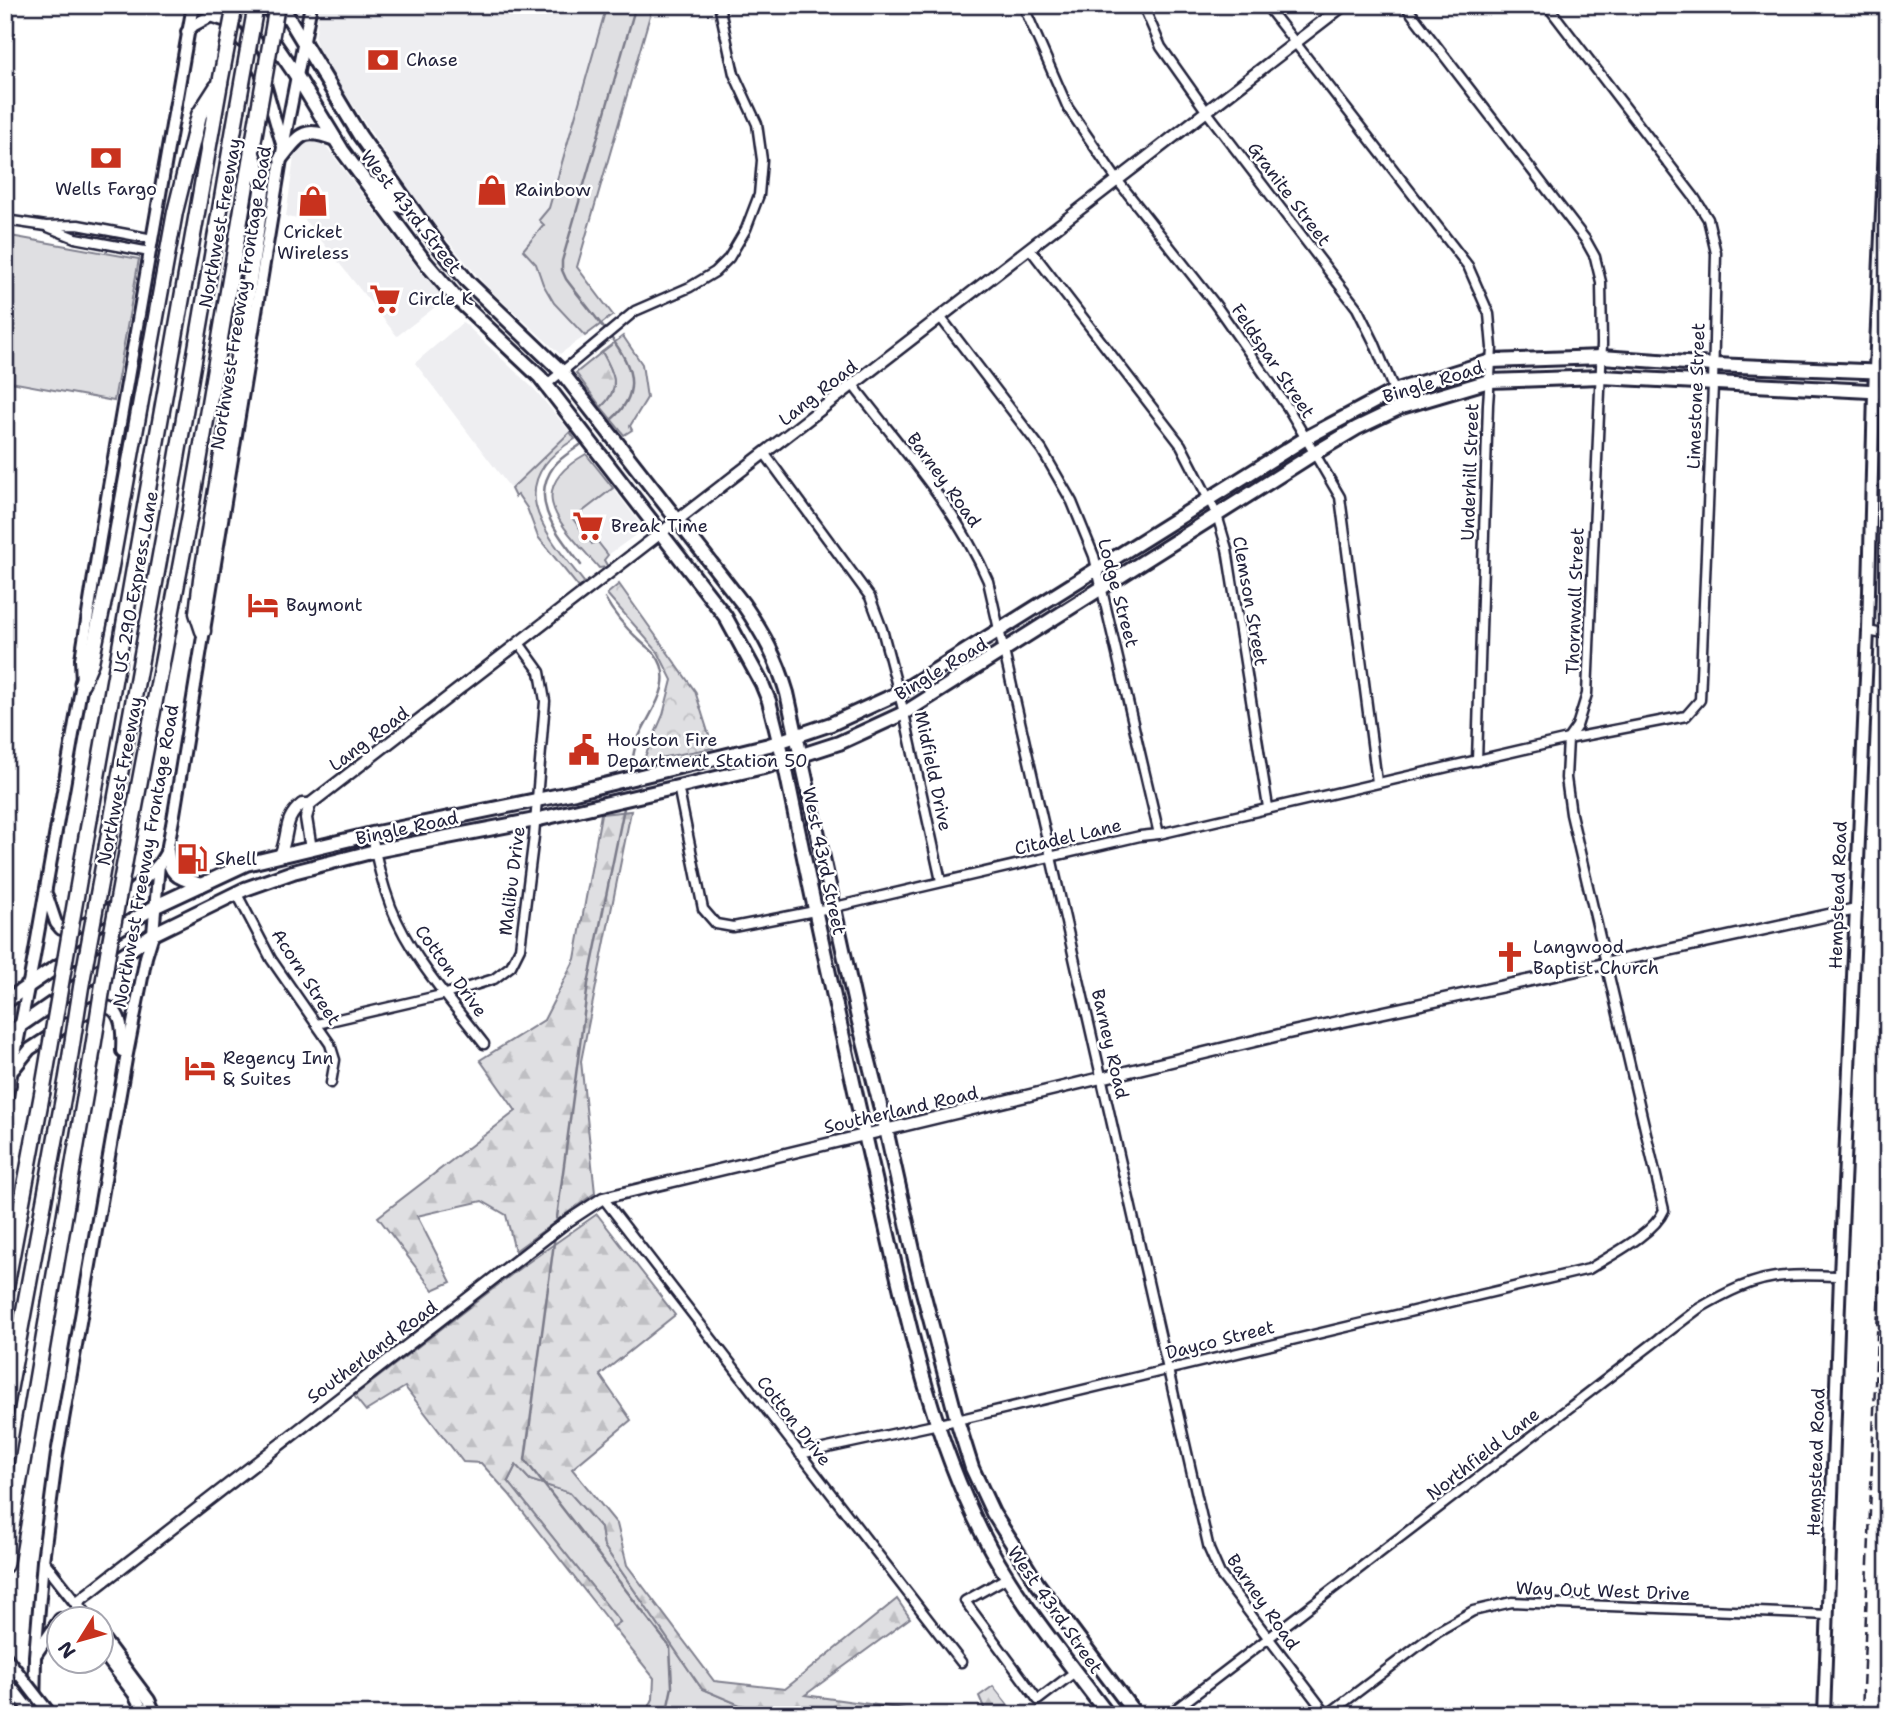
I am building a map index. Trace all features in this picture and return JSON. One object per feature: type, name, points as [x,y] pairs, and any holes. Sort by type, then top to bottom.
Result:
[{"type":"highway","name":"Northwest Freeway","points":[[5,1293],[235,5]]},
{"type":"highway","name":"US 290 Express Lane","points":[[5,1413],[67,1077],[80,987],[166,528],[256,5]]},
{"type":"highway","name":"Northwest Freeway","points":[[5,1565],[108,953],[191,509],[279,5]]},
{"type":"highway","points":[[82,682],[91,662],[110,572],[175,212],[199,114],[220,83]]},
{"type":"highway","points":[[203,631],[197,613],[201,579],[236,370],[263,184],[253,145]]},
{"type":"main road","points":[[5,1106],[82,682],[81,659],[94,578],[193,5]]},
{"type":"main road","name":"West 43rd Street","points":[[248,5],[298,78],[338,145],[426,263],[452,293],[546,385],[726,616],[757,672],[769,701],[784,761],[899,1283],[936,1424],[952,1469],[982,1534],[1019,1595],[1108,1715]]},
{"type":"main road","name":"West 43rd Street","points":[[279,5],[305,42],[360,136],[468,282],[561,371],[765,636],[778,663],[802,756],[919,1277],[972,1468],[993,1513],[1037,1583],[1136,1715]]},
{"type":"main road","name":"Northwest Freeway Frontage Road","points":[[34,1715],[35,1656],[43,1561],[57,1454],[122,1079],[153,933],[159,864],[167,851],[282,152],[312,5]]},
{"type":"main road","points":[[187,32],[211,16],[229,22],[253,56],[263,77],[282,152],[307,132],[314,131],[338,145],[360,136]]},
{"type":"main road","name":"Hempstead Road","points":[[1824,1715],[1840,1276],[1882,371],[1888,78]]},
{"type":"main road","points":[[365,182],[384,190],[396,205],[410,206]]},
{"type":"main road","points":[[452,293],[468,282]]},
{"type":"main road","name":"Bingle Road","points":[[5,1002],[156,906],[246,864],[372,834],[575,792],[779,742],[831,724],[899,693],[1306,438],[1394,391],[1491,360],[1602,357],[1714,365],[1882,371]]},
{"type":"main road","name":"Bingle Road","points":[[5,1036],[153,933],[240,890],[293,872],[375,851],[535,820],[784,761],[839,743],[904,713],[1315,453],[1357,428],[1401,407],[1489,382],[1601,377],[1881,392]]},
{"type":"main road","points":[[726,616],[743,604]]},
{"type":"main road","points":[[575,792],[578,809]]},
{"type":"main road","points":[[240,890],[298,861],[311,849]]},
{"type":"main road","points":[[167,851],[169,866],[174,873],[201,885]]},
{"type":"main road","points":[[47,883],[48,901],[56,923],[61,929],[75,929],[119,903],[159,864]]},
{"type":"main road","points":[[9,1079],[30,1049],[94,1007],[101,1006],[114,1012],[123,1025],[122,1079]]},
{"type":"main road","points":[[841,1022],[859,1018]]},
{"type":"main road","points":[[899,1283],[919,1277]]},
{"type":"main road","points":[[43,1561],[76,1603]]},
{"type":"main road","points":[[1019,1595],[1037,1583]]},
{"type":"main road","points":[[35,1656],[46,1644]]},
{"type":"main road","points":[[5,1656],[51,1715]]},
{"type":"main road","points":[[116,1656],[149,1700],[156,1715]]},
{"type":"main road","points":[[116,1670],[134,1694],[145,1715]]},
{"type":"main road","points":[[5,1679],[34,1715]]},
{"type":"street","points":[[546,385],[635,310],[690,287],[715,272],[739,243],[758,195],[762,160],[757,124],[734,74],[719,5]]},
{"type":"street","name":"Feldspar Street","points":[[1023,5],[1068,108],[1118,181],[1215,304],[1288,408],[1340,497],[1377,782]]},
{"type":"street","name":"Granite Street","points":[[1143,5],[1161,47],[1207,112],[1357,308],[1401,407]]},
{"type":"street","name":"Underhill Street","points":[[1266,5],[1468,266],[1489,314],[1491,360],[1477,761]]},
{"type":"street","name":"Lang Road","points":[[280,855],[286,842],[288,821],[302,804],[310,804],[1344,5]]},
{"type":"street","name":"Thornwall Street","points":[[1405,5],[1557,201],[1595,257],[1601,282],[1602,357],[1587,694],[1577,726],[1568,739],[1566,778],[1569,808],[1664,1210],[1660,1221],[1640,1236]]},
{"type":"street","name":"Limestone Street","points":[[1547,5],[1694,197],[1708,219],[1716,253],[1700,700],[1686,716],[1568,739]]},
{"type":"street","points":[[5,220],[46,226],[79,225],[153,239]]},
{"type":"street","points":[[46,226],[75,238],[150,253]]},
{"type":"street","name":"Clemson Street","points":[[1030,249],[1181,445],[1217,515],[1227,549],[1268,807]]},
{"type":"street","name":"Lodge Street","points":[[941,318],[1054,468],[1072,502],[1097,568],[1159,834]]},
{"type":"street","name":"Barney Road","points":[[853,386],[967,536],[988,581],[1209,1549],[1220,1574],[1327,1715]]},
{"type":"street","name":"Midfield Drive","points":[[765,454],[870,597],[883,629],[904,713],[940,881]]},
{"type":"street","points":[[1868,631],[1888,635]]},
{"type":"street","name":"Malibu Drive","points":[[317,1024],[446,994],[494,979],[511,966],[520,948],[545,701],[540,672],[519,643]]},
{"type":"street","name":"Citadel Lane","points":[[678,786],[703,909],[716,924],[733,927],[835,907],[1568,739]]},
{"type":"street","points":[[310,804],[306,818],[311,849]]},
{"type":"street","name":"Cotton Drive","points":[[372,834],[391,908],[402,929],[417,955],[484,1044]]},
{"type":"street","name":"Acorn Street","points":[[240,890],[271,959],[330,1044],[335,1060],[331,1083]]},
{"type":"street","name":"Southerland Road","points":[[76,1603],[565,1223],[603,1198],[1279,1035],[1856,909]]},
{"type":"street","name":"Cotton Drive","points":[[603,1198],[961,1662]]},
{"type":"street","name":"Dayco Street","points":[[800,1454],[957,1420],[1589,1269],[1640,1236]]},
{"type":"street","name":"Northfield Lane","points":[[1168,1715],[1698,1309],[1754,1281],[1785,1276],[1840,1276]]},
{"type":"street","points":[[1008,1577],[965,1601],[1038,1700],[1076,1671]]},
{"type":"street","name":"Way Out West Drive","points":[[1327,1715],[1438,1630],[1473,1611],[1512,1602],[1828,1615]]},
{"type":"shaded area","points":[[320,5],[607,5],[549,208],[539,220],[544,224],[536,264],[554,303],[585,336],[560,354],[486,286],[426,215],[319,54],[315,39]]},
{"type":"shaded area","points":[[308,138],[317,138],[323,142],[422,274],[446,299],[397,336],[305,220],[286,217],[294,157],[297,147]]},
{"type":"shaded area","points":[[463,322],[535,390],[570,432],[511,489],[415,363]]},
{"type":"shaded area","points":[[613,488],[644,529],[608,555],[597,541],[592,544],[573,519]]},
{"type":"green space","points":[[607,5],[653,5],[577,267],[613,315],[585,336],[554,303],[536,264],[523,250],[544,225],[539,220],[549,208]]},
{"type":"green space","points":[[5,235],[139,259],[114,401],[5,381]]},
{"type":"green space","points":[[623,336],[642,364],[647,398],[630,426],[632,430],[624,435],[601,407],[614,387],[610,367],[602,352]]},
{"type":"green space","points":[[602,352],[610,367],[614,387],[601,407],[576,373]]},
{"type":"green space","points":[[570,432],[575,439],[552,456],[539,473],[535,491],[537,509],[544,527],[584,582],[580,589],[538,537],[527,508],[511,489]]},
{"type":"green space","points":[[586,454],[613,488],[573,519],[592,544],[597,541],[608,555],[604,560],[608,567],[599,568],[573,538],[554,510],[551,496],[555,482],[566,468]]},
{"type":"green space","points":[[619,584],[695,691],[713,748],[643,761],[663,715],[672,680],[658,652],[607,594]]},
{"type":"green space","points":[[631,811],[581,1061],[595,1193],[515,1251],[506,1215],[482,1201],[417,1216],[451,1282],[433,1290],[378,1217],[516,1111],[480,1060],[544,1020],[575,959],[601,814]]},
{"type":"green space","points":[[597,1214],[675,1315],[600,1375],[631,1420],[572,1469],[617,1524],[627,1565],[714,1681],[785,1689],[897,1599],[910,1618],[805,1695],[948,1715],[766,1715],[761,1709],[740,1705],[702,1689],[604,1546],[601,1528],[570,1493],[530,1480],[516,1465],[508,1481],[620,1622],[613,1627],[509,1494],[481,1463],[463,1462],[405,1387],[366,1411],[354,1396],[520,1268]]},
{"type":"green space","points":[[516,1465],[530,1480],[570,1493],[601,1528],[604,1546],[702,1689],[740,1705],[761,1709],[766,1715],[645,1715],[653,1699],[654,1678],[613,1627],[620,1622],[508,1481]]},
{"type":"green space","points":[[993,1686],[1016,1715],[987,1715],[979,1696]]},
{"type":"waterway","points":[[612,419],[630,394],[629,370],[617,346],[566,279],[562,261],[636,5]]},
{"type":"waterway","points":[[580,445],[554,466],[544,493],[545,505],[556,530],[581,565]]},
{"type":"waterway","points":[[605,598],[625,625],[655,654],[663,676],[659,698],[636,743],[630,776]]},
{"type":"waterway","points":[[556,1225],[588,984],[625,803]]},
{"type":"waterway","points":[[555,1235],[525,1460],[670,1647],[672,1687],[666,1715]]},
{"type":"railway","points":[[1862,1715],[1888,1055]]},
{"type":"place","name":"Chase","points":[[383,60]]},
{"type":"place","name":"Wells Fargo","points":[[106,158]]},
{"type":"place","name":"Rainbow","points":[[492,190]]},
{"type":"place","name":"Cricket Wireless","points":[[313,201]]},
{"type":"place","name":"Circle K","points":[[385,299]]},
{"type":"place","name":"Break Time","points":[[588,526]]},
{"type":"place","name":"Baymont","points":[[263,605]]},
{"type":"place","name":"Houston Fire Department Station 50","points":[[584,750]]},
{"type":"place","name":"Shell","points":[[192,859]]},
{"type":"place","name":"Langwood Baptist Church","points":[[1510,957]]},
{"type":"place","name":"Regency Inn & Suites","points":[[200,1068]]}]
